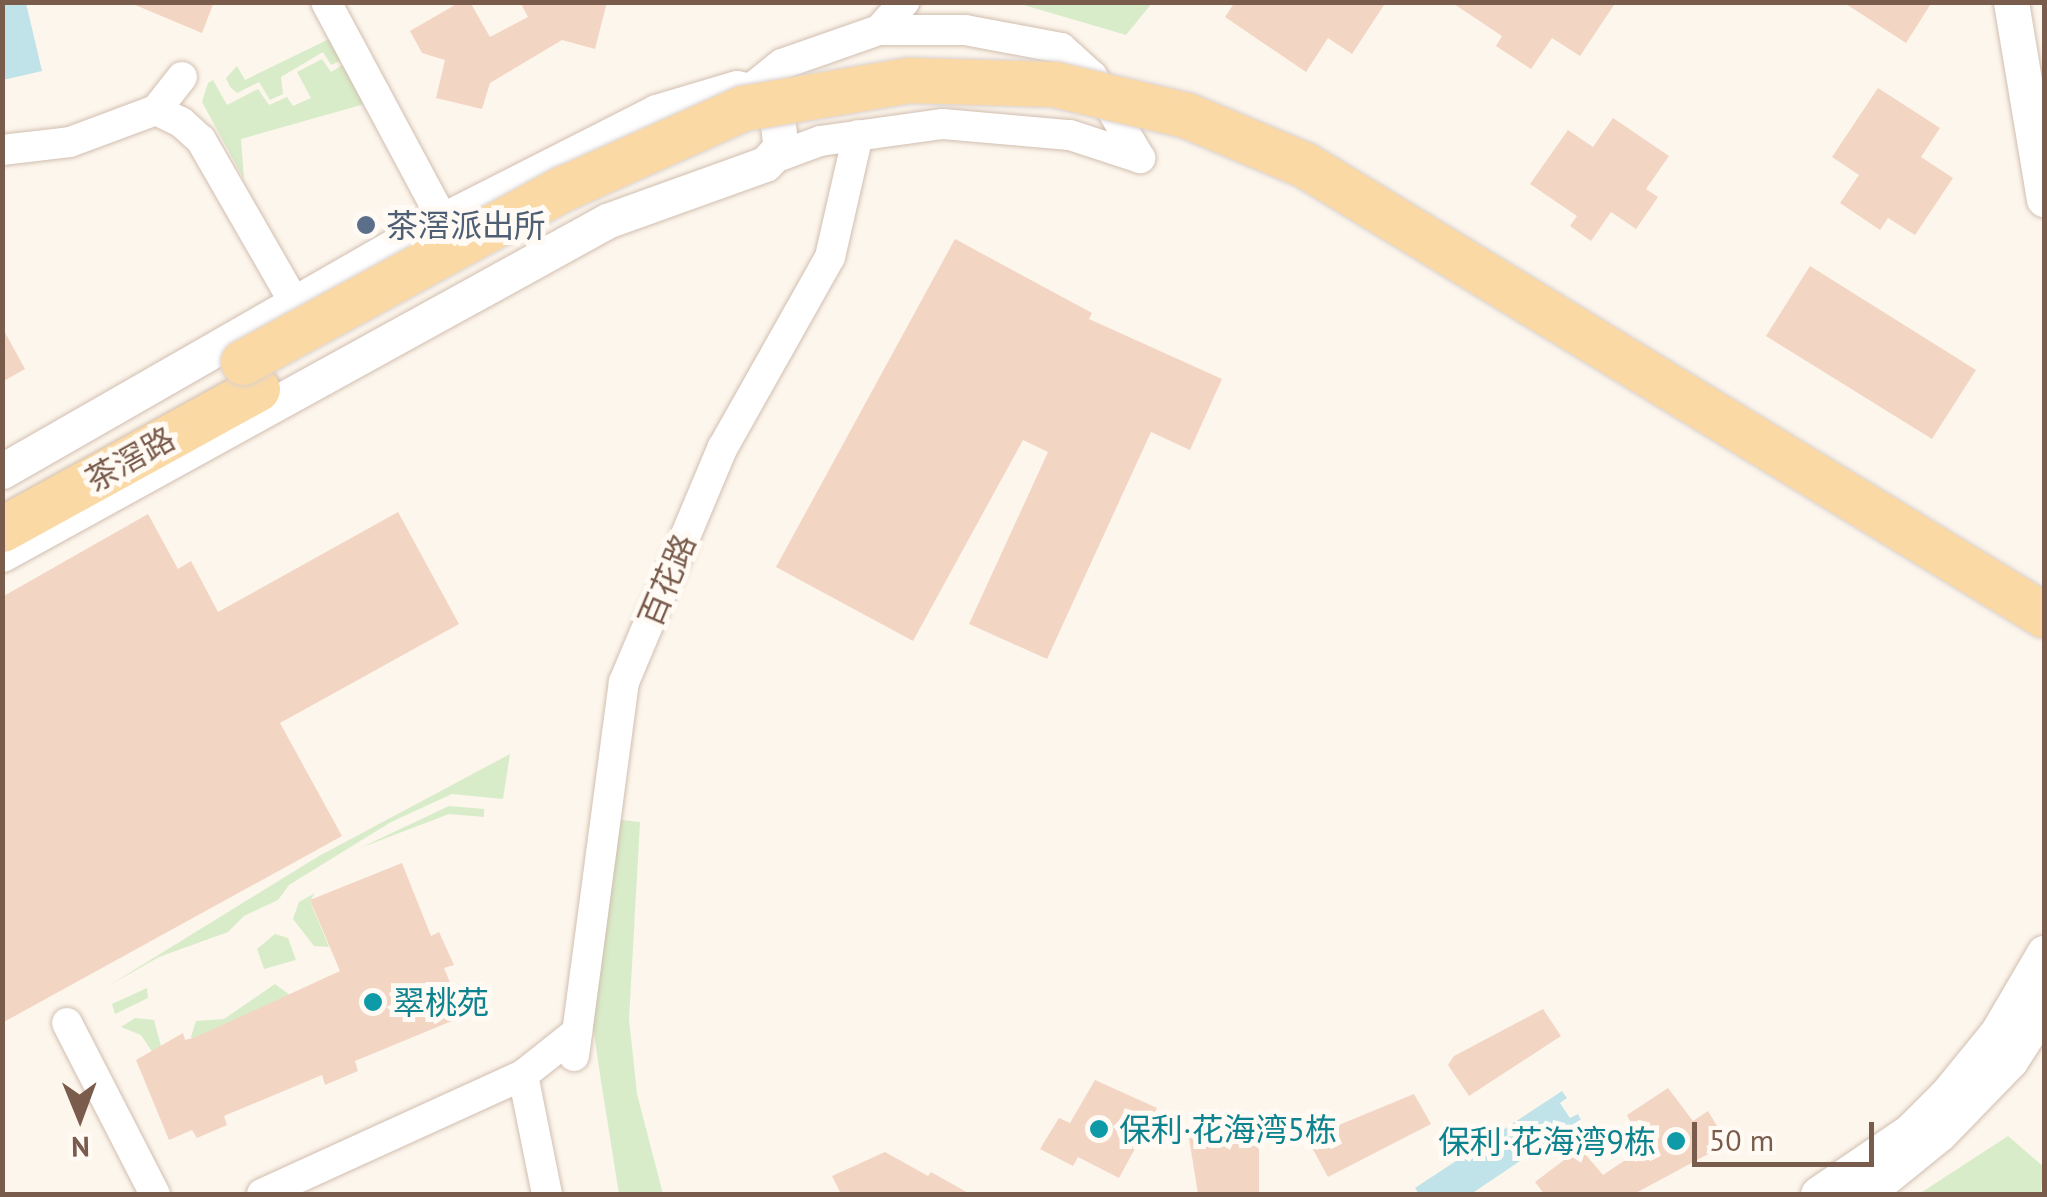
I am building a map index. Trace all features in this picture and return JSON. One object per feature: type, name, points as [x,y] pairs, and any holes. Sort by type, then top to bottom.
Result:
[{"type":"main road","points":[[250,376],[564,188],[743,108],[909,80],[1054,84],[1186,114],[1305,165],[2044,615]]},
{"type":"main road","points":[[250,376],[690,158],[760,134],[827,118],[942,108],[1074,118],[1193,150],[1309,202],[2044,648]]},
{"type":"main road","name":"茶滘路","points":[[2,495],[250,376]]},
{"type":"main road","name":"茶滘路","points":[[2,529],[250,376]]},
{"type":"street","points":[[326,2],[443,220]]},
{"type":"street","points":[[879,30],[904,2]]},
{"type":"street","points":[[2011,2],[2044,199]]},
{"type":"street","points":[[2035,2],[2044,67]]},
{"type":"street","points":[[2,471],[443,220],[656,112],[702,94],[752,88],[782,64],[879,30],[964,30],[1061,48],[1092,76],[1140,158],[1070,135],[1004,125]]},
{"type":"street","points":[[2,554],[591,229],[777,158],[858,134],[915,124],[1050,122],[1068,108],[1070,71],[1046,44]]},
{"type":"street","points":[[2,150],[70,142],[156,110],[182,76]]},
{"type":"street","points":[[752,88],[776,109],[777,158]]},
{"type":"street","points":[[156,110],[200,140],[296,305]]},
{"type":"street","name":"百花路","points":[[523,1075],[576,1044],[624,682],[722,447],[830,257],[858,134]]},
{"type":"street","points":[[1818,1194],[1908,1132],[1948,1093],[1997,1034],[2044,953]]},
{"type":"street","points":[[1865,1194],[1939,1134],[2010,1061],[2044,1008]]},
{"type":"street","points":[[67,1022],[156,1194]]},
{"type":"street","points":[[262,1194],[523,1075],[547,1194]]},
{"type":"green space","points":[[1017,3],[1152,3],[1126,35]]},
{"type":"green space","points":[[329,39],[349,57],[331,65],[323,52],[281,77],[283,94],[270,100],[259,82],[237,93],[226,78],[237,66],[245,80]]},
{"type":"green space","points":[[322,59],[331,72],[349,61],[368,103],[241,139],[244,179],[202,102],[208,83],[213,80],[227,105],[258,89],[269,105],[287,97],[293,106],[311,98],[297,72]]},
{"type":"green space","points":[[510,754],[503,799],[452,794],[391,822],[289,885],[278,900],[244,916],[228,932],[159,957],[108,986],[319,856]]},
{"type":"green space","points":[[449,806],[484,809],[484,817],[449,814],[360,848]]},
{"type":"green space","points":[[604,818],[640,822],[629,1019],[637,1094],[663,1194],[619,1194],[601,1081],[592,1020]]},
{"type":"green space","points":[[315,893],[310,901],[329,947],[314,946],[293,919],[299,902]]},
{"type":"green space","points":[[275,934],[288,938],[296,960],[264,969],[257,949]]},
{"type":"green space","points":[[275,984],[291,996],[198,1043],[191,1037],[196,1021],[224,1019]]},
{"type":"green space","points":[[147,988],[148,998],[115,1014],[112,1004]]},
{"type":"green space","points":[[135,1018],[154,1020],[162,1050],[153,1053],[141,1035],[121,1027]]},
{"type":"green space","points":[[2008,1136],[2044,1167],[2041,1194],[1919,1194]]},
{"type":"water","points":[[2,3],[26,3],[42,71],[3,80]]},
{"type":"water","points":[[1562,1091],[1567,1098],[1560,1103],[1570,1118],[1578,1114],[1581,1120],[1471,1194],[1419,1194],[1415,1188]]},
{"type":"building","points":[[128,2],[214,2],[202,33]]},
{"type":"building","points":[[460,2],[470,2],[490,37],[528,17],[520,2],[607,2],[595,49],[562,40],[490,83],[482,109],[436,98],[445,60],[422,53],[410,31]]},
{"type":"building","points":[[1235,2],[1386,2],[1352,54],[1328,38],[1306,72],[1225,17]]},
{"type":"building","points":[[1451,2],[1616,2],[1580,56],[1552,38],[1531,69],[1496,46],[1502,36]]},
{"type":"building","points":[[1843,2],[1932,2],[1906,43]]},
{"type":"building","points":[[1878,88],[1940,128],[1921,157],[1953,178],[1915,235],[1888,218],[1880,230],[1840,203],[1859,175],[1832,157]]},
{"type":"building","points":[[1613,118],[1669,156],[1646,189],[1658,197],[1636,229],[1611,212],[1591,241],[1570,226],[1577,216],[1530,184],[1568,130],[1593,147]]},
{"type":"building","points":[[955,239],[1092,313],[1089,319],[1222,379],[1190,450],[1151,432],[1047,659],[969,624],[1048,452],[1023,440],[913,641],[776,567]]},
{"type":"building","points":[[1810,266],[1976,370],[1932,439],[1766,336]]},
{"type":"building","points":[[2,327],[25,369],[2,382]]},
{"type":"building","points":[[398,512],[459,624],[280,723],[342,836],[2,1023],[2,597],[148,514],[178,569],[191,561],[218,612]]},
{"type":"building","name":"翠桃苑","points":[[402,863],[431,936],[439,932],[454,965],[444,968],[464,1016],[355,1061],[358,1071],[325,1085],[322,1075],[224,1116],[227,1125],[197,1138],[192,1130],[169,1140],[136,1060],[183,1033],[185,1040],[196,1037],[340,971],[310,900]]},
{"type":"building","points":[[1543,1009],[1561,1036],[1469,1096],[1448,1065],[1454,1056]]},
{"type":"building","name":"保利·花海湾5栋","points":[[1095,1080],[1157,1108],[1119,1178],[1078,1157],[1073,1166],[1040,1149],[1059,1118],[1070,1123]]},
{"type":"building","name":"保利·花海湾9栋","points":[[1668,1088],[1693,1121],[1708,1111],[1723,1136],[1706,1146],[1710,1153],[1634,1194],[1544,1194],[1535,1182],[1580,1148],[1603,1175],[1643,1148],[1627,1115]]},
{"type":"building","points":[[1414,1094],[1431,1124],[1328,1177],[1310,1144],[1317,1134]]},
{"type":"building","points":[[1189,1138],[1259,1139],[1259,1194],[1198,1194]]},
{"type":"building","points":[[885,1152],[970,1194],[841,1194],[832,1176]]},
{"type":"place","name":"茶滘派出所","points":[[366,225]]},
{"type":"place","name":"翠桃苑","points":[[373,1002]]},
{"type":"place","name":"保利·花海湾5栋","points":[[1099,1129]]},
{"type":"place","name":"保利·花海湾9栋","points":[[1676,1141]]}]
